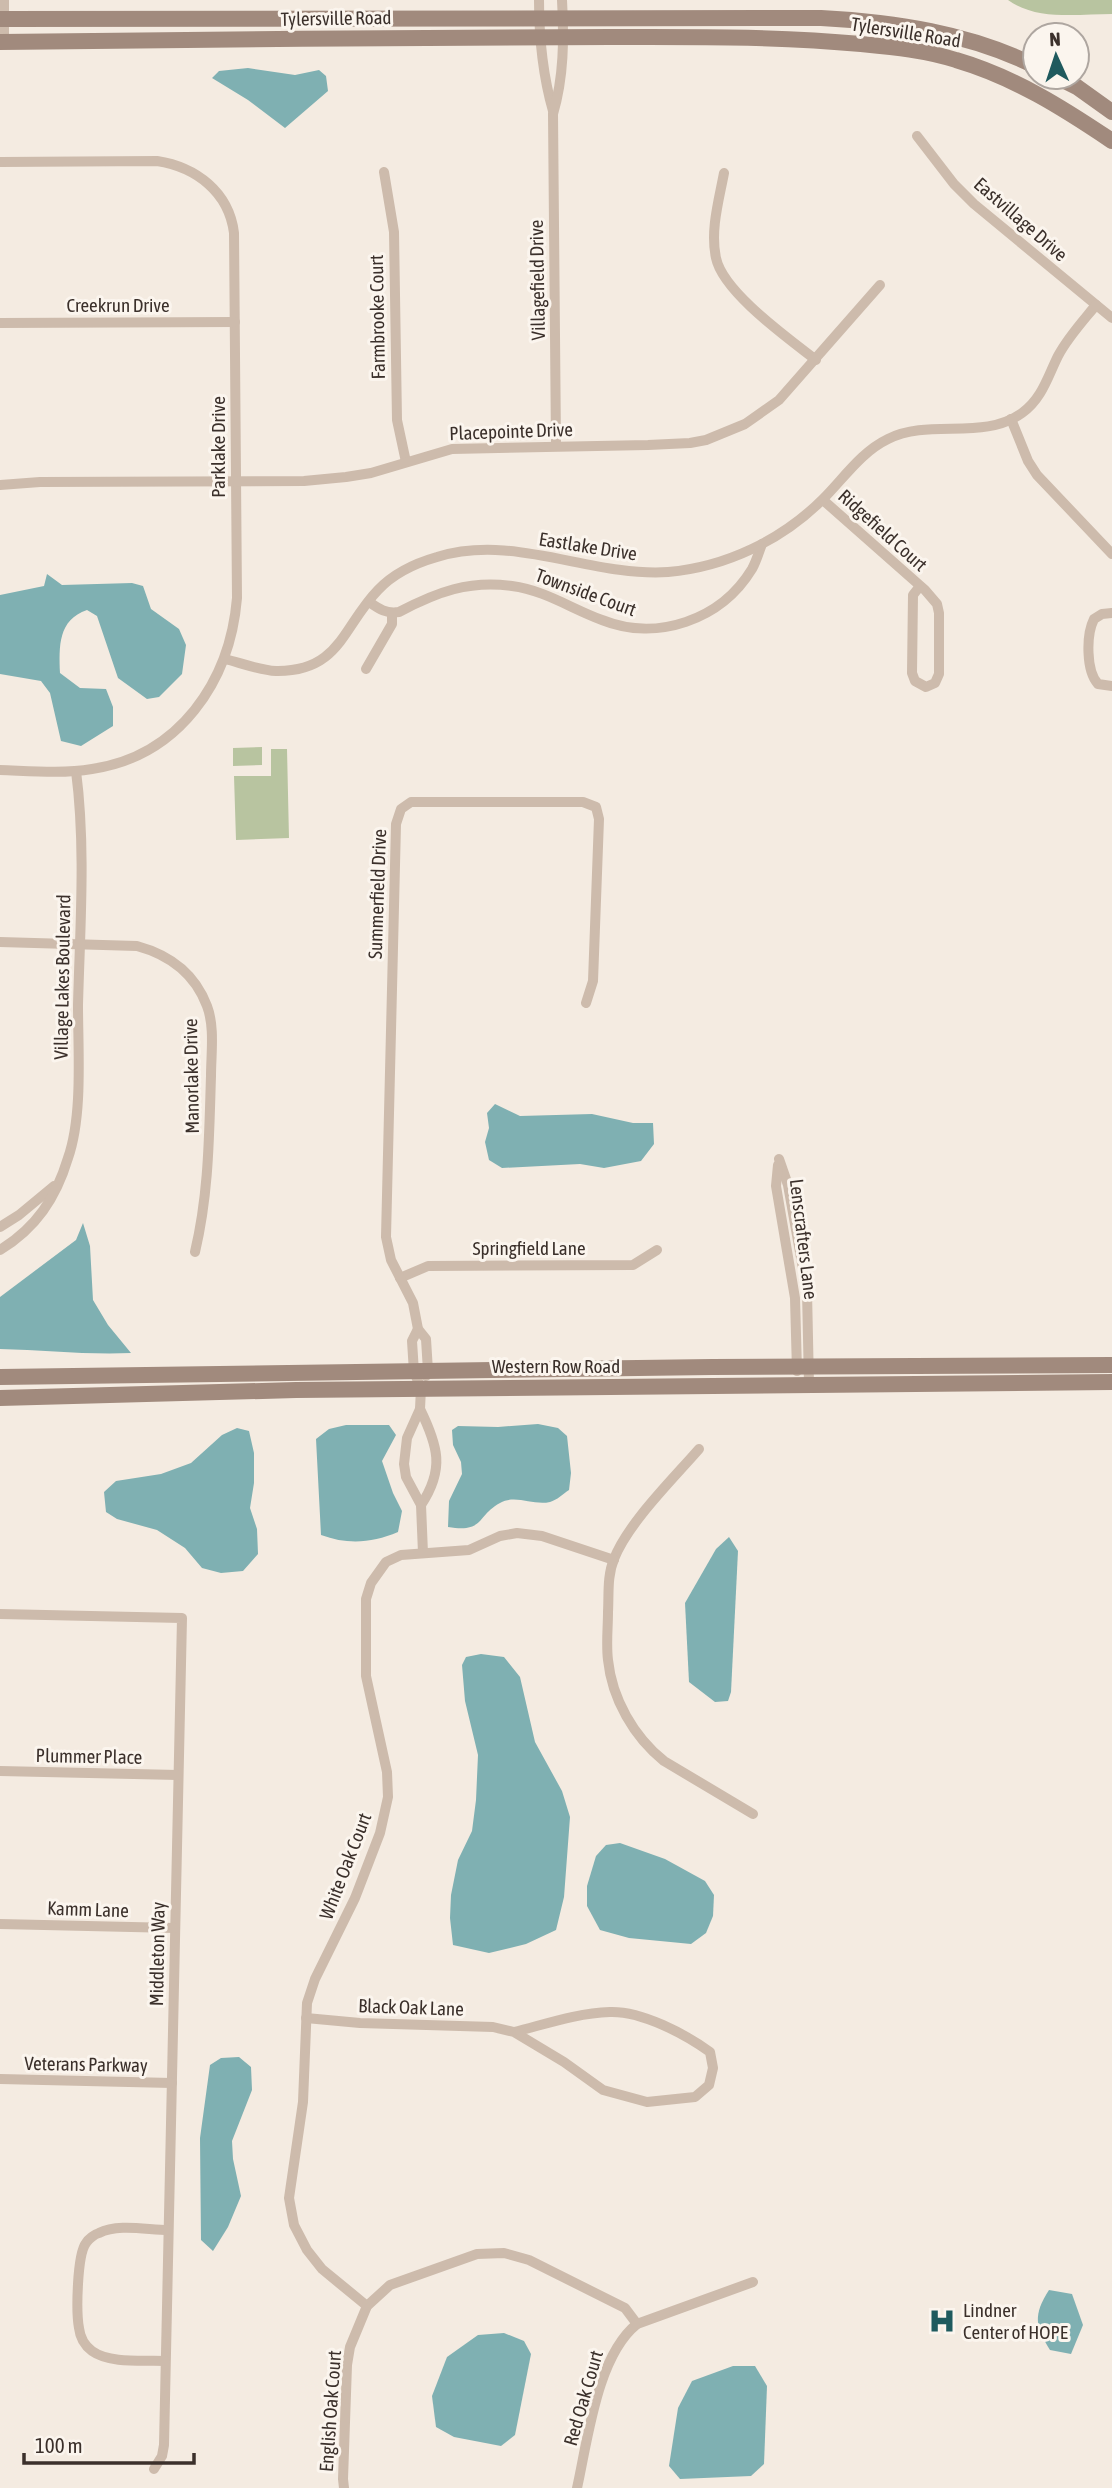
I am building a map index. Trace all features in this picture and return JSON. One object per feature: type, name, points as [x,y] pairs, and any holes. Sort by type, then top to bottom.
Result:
[{"type":"main road","name":"Tylersville Road","points":[[2,19],[724,17],[879,21],[978,44],[1021,61]]},
{"type":"main road","name":"Tylersville Road","points":[[2,42],[541,37],[746,37],[836,42],[900,48],[955,59],[1012,80],[1065,109],[1112,141]]},
{"type":"main road","points":[[1083,91],[1112,112]]},
{"type":"main road","name":"Western Row Road","points":[[0,1377],[1112,1365]]},
{"type":"main road","name":"Western Row Road","points":[[0,1398],[421,1388],[1112,1382]]},
{"type":"street","points":[[2,42],[4,0]]},
{"type":"street","name":"Villagefield Drive","points":[[539,0],[547,90],[554,114]]},
{"type":"street","name":"Villagefield Drive","points":[[556,446],[554,114],[560,90],[562,0]]},
{"type":"street","name":"Eastvillage Drive","points":[[917,136],[954,184],[974,204],[1112,318]]},
{"type":"street","name":"Parklake Drive","points":[[0,162],[157,161],[183,166],[198,175],[222,200],[233,224],[237,598],[235,624],[225,659],[211,688],[196,710],[157,744],[110,765],[76,771],[0,770]]},
{"type":"street","name":"Farmbrooke Court","points":[[384,172],[394,232],[397,411],[406,462]]},
{"type":"street","points":[[724,173],[714,240],[721,273],[736,293],[816,360]]},
{"type":"street","name":"Placepointe Drive","points":[[0,485],[40,482],[304,481],[346,478],[452,449],[690,443],[706,440],[730,431],[766,411],[816,360],[880,285]]},
{"type":"street","name":"Eastlake Drive","points":[[225,659],[274,671],[308,666],[337,647],[377,591],[403,571],[434,558],[466,551],[508,550],[617,570],[669,572],[711,564],[762,544],[803,518],[862,457],[890,438],[922,429],[981,427],[1011,419],[1029,407],[1040,394],[1059,355],[1096,305]]},
{"type":"street","name":"Creekrun Drive","points":[[0,323],[235,322]]},
{"type":"street","points":[[1011,419],[1028,461],[1037,475],[1112,554]]},
{"type":"street","name":"Ridgefield Court","points":[[822,499],[920,586],[937,604],[939,674],[935,683],[926,687],[915,681],[912,673],[913,595],[920,586]]},
{"type":"street","name":"Townside Court","points":[[392,613],[445,590],[488,584],[531,590],[617,626],[641,630],[666,628],[698,618],[725,599],[753,568],[762,544]]},
{"type":"street","points":[[366,669],[392,624],[392,613],[385,612],[369,602]]},
{"type":"street","points":[[1112,613],[1102,614],[1094,619],[1090,635],[1093,678],[1098,684],[1112,686]]},
{"type":"street","name":"Village Lakes Boulevard","points":[[0,1250],[38,1220],[69,1157],[76,1115],[81,843],[76,771]]},
{"type":"street","name":"Summerfield Drive","points":[[421,1388],[426,1339],[418,1329],[413,1303],[391,1260],[386,1237],[396,824],[401,809],[411,802],[583,802],[596,807],[599,819],[593,981],[586,1003]]},
{"type":"street","name":"Manorlake Drive","points":[[0,942],[128,945],[154,951],[183,969],[200,990],[211,1023],[209,1167],[206,1202],[195,1252]]},
{"type":"street","name":"Lenscrafters Lane","points":[[802,1385],[803,1367],[807,1291],[788,1185],[779,1159],[776,1186],[795,1298],[803,1367]]},
{"type":"street","name":"Village Lakes Boulevard","points":[[0,1227],[19,1215],[58,1182]]},
{"type":"street","name":"Springfield Lane","points":[[400,1278],[428,1266],[633,1265],[657,1250]]},
{"type":"street","points":[[421,1388],[420,1409],[407,1438],[404,1464],[407,1478],[421,1505],[424,1553]]},
{"type":"street","points":[[420,1409],[434,1442],[437,1459],[433,1485],[421,1505]]},
{"type":"street","points":[[699,1449],[637,1523],[622,1543],[614,1560],[608,1592],[608,1660],[611,1676],[630,1723],[651,1750],[664,1761],[753,1814]]},
{"type":"street","name":"White Oak Court","points":[[367,2306],[322,2269],[307,2250],[294,2225],[289,2198],[303,2102],[307,2003],[315,1979],[355,1898],[380,1833],[388,1797],[387,1772],[366,1676],[368,1591],[374,1575],[386,1562],[401,1555],[469,1550],[500,1536],[525,1533],[542,1536],[614,1560]]},
{"type":"street","name":"Middleton Way","points":[[0,1614],[182,1618],[164,2445],[162,2456],[154,2469]]},
{"type":"street","name":"Plummer Place","points":[[0,1771],[178,1775]]},
{"type":"street","name":"Kamm Lane","points":[[0,1924],[175,1928]]},
{"type":"street","name":"Black Oak Lane","points":[[306,2018],[360,2023],[493,2027],[514,2032],[564,2062],[603,2090],[647,2102],[695,2097],[709,2085],[713,2068],[710,2052],[689,2036],[636,2015],[612,2011],[578,2015],[514,2032]]},
{"type":"street","name":"Veterans Parkway","points":[[0,2079],[172,2083]]},
{"type":"street","points":[[166,2361],[100,2356],[82,2341],[78,2326],[79,2269],[86,2242],[99,2233],[115,2229],[168,2230]]},
{"type":"street","name":"English Oak Court","points":[[344,2488],[347,2365],[350,2347],[367,2306],[390,2285],[477,2254],[504,2253],[529,2260],[625,2308],[637,2324]]},
{"type":"street","name":"Red Oak Court","points":[[577,2488],[603,2378],[613,2351],[625,2333],[637,2324],[753,2282]]},
{"type":"green space","points":[[1008,0],[1112,0],[1112,14],[1045,14],[1019,7]]},
{"type":"green space","points":[[262,747],[262,765],[233,766],[233,748]]},
{"type":"green space","points":[[271,749],[287,749],[289,838],[236,840],[234,776],[271,776]]},
{"type":"water","points":[[248,68],[295,75],[319,70],[326,76],[328,91],[285,128],[248,100],[212,78],[219,71]]},
{"type":"water","points":[[47,574],[62,585],[132,583],[143,586],[151,609],[179,629],[186,645],[182,674],[159,697],[147,699],[118,678],[97,616],[87,610],[70,620],[60,644],[60,673],[80,688],[106,689],[113,707],[113,726],[81,746],[61,741],[50,693],[41,681],[0,674],[0,595],[44,586]]},
{"type":"water","points":[[495,1104],[520,1116],[592,1114],[633,1123],[653,1123],[654,1144],[641,1161],[604,1168],[580,1164],[502,1168],[489,1160],[485,1142],[489,1128],[487,1113]]},
{"type":"water","points":[[83,1223],[90,1246],[93,1300],[108,1325],[131,1353],[0,1349],[0,1297],[76,1240]]},
{"type":"water","points":[[538,1424],[558,1428],[567,1436],[571,1473],[569,1490],[550,1502],[506,1501],[492,1508],[479,1522],[468,1528],[448,1527],[449,1501],[462,1474],[461,1462],[453,1445],[452,1430],[458,1426]]},
{"type":"water","points":[[346,1425],[389,1425],[396,1435],[382,1461],[402,1511],[398,1532],[379,1539],[360,1541],[321,1535],[316,1439],[329,1429]]},
{"type":"water","points":[[237,1428],[249,1431],[254,1453],[254,1483],[250,1508],[257,1529],[258,1554],[243,1571],[221,1573],[202,1568],[185,1548],[157,1530],[117,1519],[106,1512],[104,1492],[116,1481],[161,1474],[191,1463],[222,1435]]},
{"type":"water","points":[[729,1537],[738,1551],[731,1692],[728,1701],[715,1702],[689,1682],[685,1603],[716,1549]]},
{"type":"water","points":[[481,1654],[504,1657],[520,1677],[535,1742],[562,1791],[570,1817],[564,1897],[556,1930],[526,1944],[489,1953],[453,1945],[450,1918],[451,1895],[458,1860],[472,1831],[476,1800],[478,1755],[465,1701],[462,1665],[466,1657]]},
{"type":"water","points":[[620,1843],[665,1859],[705,1881],[714,1895],[713,1916],[706,1933],[691,1944],[629,1938],[600,1930],[587,1906],[587,1886],[596,1856],[606,1845]]},
{"type":"water","points":[[239,2057],[251,2067],[252,2090],[232,2141],[241,2196],[228,2227],[213,2251],[201,2240],[200,2138],[210,2065],[221,2058]]},
{"type":"water","points":[[1049,2290],[1072,2294],[1083,2325],[1071,2354],[1050,2350],[1041,2334],[1038,2314]]},
{"type":"water","points":[[504,2333],[524,2341],[531,2354],[515,2435],[501,2446],[454,2437],[436,2427],[432,2396],[447,2357],[478,2335]]},
{"type":"water","points":[[733,2366],[755,2366],[767,2386],[764,2464],[751,2476],[680,2479],[669,2466],[678,2408],[692,2381]]},
{"type":"place","name":"Lindner Center of HOPE","points":[[942,2321]]}]
